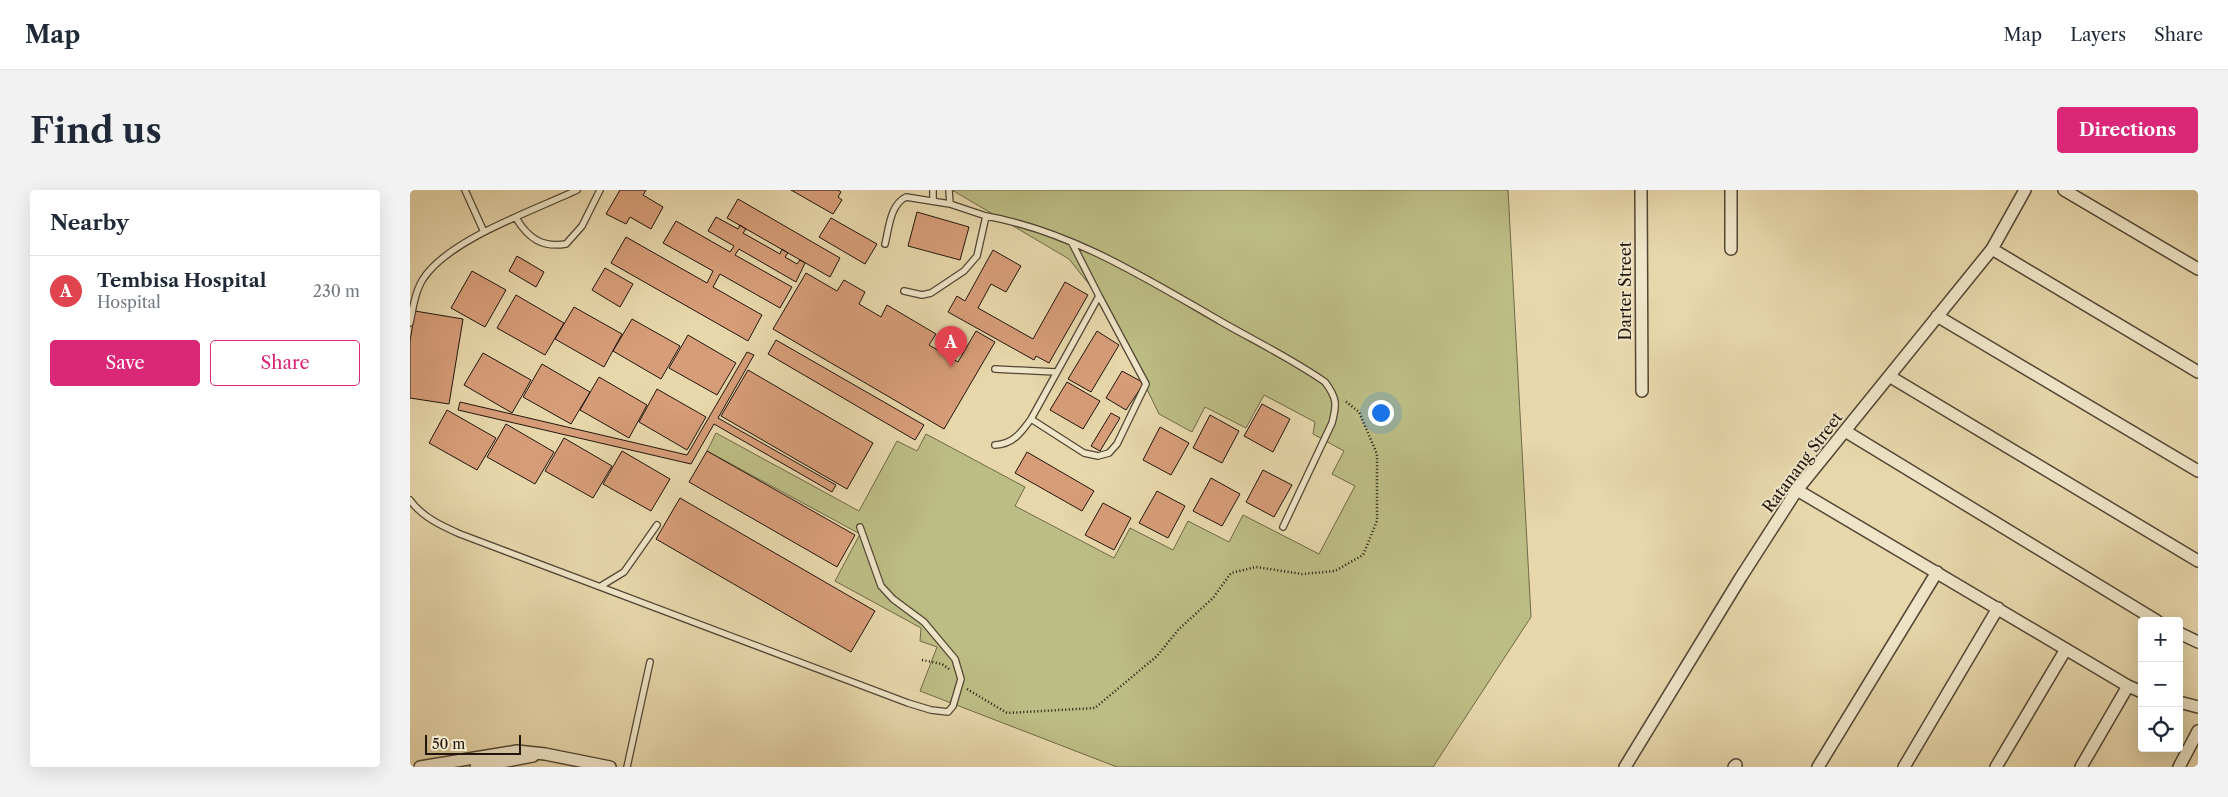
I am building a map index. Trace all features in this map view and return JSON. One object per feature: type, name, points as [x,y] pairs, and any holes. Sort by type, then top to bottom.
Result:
[{"type":"street","name":"Darter Street","points":[[1641,190],[1642,391]]},
{"type":"street","points":[[1731,190],[1731,249]]},
{"type":"street","name":"Ratanang Street","points":[[1625,767],[1741,577],[1797,490],[1992,249],[2025,190]]},
{"type":"street","points":[[2064,190],[2198,269]]},
{"type":"street","points":[[1992,249],[2198,372]]},
{"type":"street","points":[[1937,316],[2198,471]]},
{"type":"street","points":[[1889,376],[2198,562]]},
{"type":"street","points":[[1845,431],[2150,617]]},
{"type":"street","points":[[1797,490],[2138,690]]},
{"type":"street","points":[[1818,767],[1937,572]]},
{"type":"street","points":[[1904,767],[1998,608]]},
{"type":"street","points":[[2183,635],[2198,642]]},
{"type":"street","points":[[1996,767],[2066,649]]},
{"type":"street","points":[[2081,767],[2128,686]]},
{"type":"street","points":[[2183,703],[2198,706]]},
{"type":"street","points":[[2183,766],[2198,731]]},
{"type":"street","points":[[420,767],[507,752],[545,754],[610,767]]},
{"type":"street","points":[[476,767],[545,754]]},
{"type":"lane","points":[[466,190],[484,232]]},
{"type":"lane","points":[[410,323],[418,288],[429,271],[453,250],[484,232],[577,190]]},
{"type":"lane","points":[[516,218],[526,233],[540,243],[549,245],[566,244],[582,226],[600,190]]},
{"type":"lane","points":[[933,190],[933,201]]},
{"type":"lane","points":[[949,190],[950,204]]},
{"type":"lane","points":[[886,244],[894,210],[901,200],[915,197],[950,204],[986,216],[1036,228],[1072,242],[1165,289],[1325,382],[1332,392],[1336,406],[1332,423],[1283,527]]},
{"type":"lane","points":[[904,291],[922,295],[931,293],[964,271],[977,256],[986,216]]},
{"type":"lane","points":[[1031,418],[1084,453],[1098,456],[1108,453],[1117,444],[1146,384],[1072,242]]},
{"type":"lane","points":[[995,445],[1010,442],[1019,435],[1031,418],[1100,296]]},
{"type":"lane","points":[[995,369],[1056,372]]},
{"type":"lane","points":[[410,500],[424,515],[439,525],[750,644],[931,710],[945,712],[951,710],[960,684],[960,668],[945,646],[924,622],[892,599],[881,586],[860,527]]},
{"type":"lane","points":[[601,586],[624,572],[658,525]]},
{"type":"lane","points":[[627,767],[650,662]]},
{"type":"path","points":[[922,660],[942,664],[954,672],[960,684],[1007,713],[1095,708],[1157,656],[1179,629],[1212,598],[1231,573],[1256,567],[1302,574],[1335,572],[1363,555],[1377,521],[1377,454],[1359,412],[1332,392]]},
{"type":"green space","points":[[952,190],[1508,190],[1531,617],[1433,767],[1117,767],[920,691],[937,647],[920,641],[921,628],[835,581],[860,534],[707,451],[716,433],[859,511],[897,441],[917,451],[926,434],[1025,487],[1015,506],[1114,558],[1130,528],[1173,550],[1188,521],[1229,542],[1243,515],[1319,554],[1355,486],[1332,474],[1344,451],[1313,434],[1315,422],[1264,395],[1246,428],[1205,407],[1192,432],[1159,414],[1107,307],[1069,259]]},
{"type":"building","points":[[620,190],[646,190],[643,195],[663,207],[651,229],[630,217],[626,224],[606,214]]},
{"type":"building","points":[[791,190],[838,190],[841,192],[838,197],[842,200],[833,214]]},
{"type":"building","points":[[738,199],[840,258],[830,277],[727,218]]},
{"type":"building","points":[[917,212],[969,227],[960,260],[908,246]]},
{"type":"building","points":[[716,217],[738,229],[740,225],[746,229],[743,233],[780,254],[782,249],[788,253],[785,257],[797,264],[800,260],[805,263],[796,282],[739,249],[735,255],[792,287],[780,308],[720,274],[713,287],[762,315],[748,341],[611,263],[626,237],[707,283],[713,271],[663,243],[676,221],[730,252],[734,246],[708,231]]},
{"type":"building","points":[[831,218],[877,244],[865,264],[819,237]]},
{"type":"building","points":[[993,250],[1021,266],[1006,292],[991,284],[978,308],[1033,339],[1065,282],[1088,295],[1049,363],[1036,356],[1034,360],[948,312],[957,296],[965,301]]},
{"type":"building","points":[[517,256],[544,272],[536,287],[509,271]]},
{"type":"building","points":[[605,268],[633,284],[620,307],[592,290]]},
{"type":"building","points":[[472,271],[506,290],[485,327],[451,308]]},
{"type":"building","points":[[806,273],[837,291],[844,280],[865,292],[859,304],[881,317],[887,305],[936,334],[929,345],[958,362],[976,331],[995,342],[944,429],[773,329]]},
{"type":"building","points":[[516,295],[564,323],[545,355],[497,328]]},
{"type":"building","points":[[574,307],[622,334],[604,367],[555,339]]},
{"type":"building","points":[[415,311],[463,319],[449,404],[410,398],[410,341]]},
{"type":"building","points":[[632,319],[680,346],[661,379],[613,351]]},
{"type":"building","points":[[1097,331],[1119,345],[1091,392],[1068,379]]},
{"type":"building","points":[[688,335],[736,363],[717,395],[669,368]]},
{"type":"building","points":[[776,340],[924,425],[915,440],[768,354]]},
{"type":"building","points":[[747,352],[754,355],[718,418],[836,485],[832,492],[714,424],[691,464],[458,410],[460,402],[687,455]]},
{"type":"building","points":[[483,353],[531,380],[512,413],[464,385]]},
{"type":"building","points":[[542,364],[590,392],[571,424],[523,397]]},
{"type":"building","points":[[748,370],[873,443],[847,489],[721,416]]},
{"type":"building","points":[[1122,371],[1144,383],[1126,410],[1106,398]]},
{"type":"building","points":[[599,377],[647,405],[629,438],[580,410]]},
{"type":"building","points":[[1067,382],[1100,401],[1083,429],[1050,410]]},
{"type":"building","points":[[657,389],[706,417],[687,450],[639,422]]},
{"type":"building","points":[[1262,404],[1290,419],[1273,452],[1244,436]]},
{"type":"building","points":[[447,410],[496,438],[477,470],[429,443]]},
{"type":"building","points":[[1111,413],[1120,418],[1100,451],[1091,446]]},
{"type":"building","points":[[1210,415],[1239,431],[1222,463],[1193,448]]},
{"type":"building","points":[[506,424],[554,452],[535,484],[487,457]]},
{"type":"building","points":[[1160,427],[1189,443],[1171,475],[1143,460]]},
{"type":"building","points":[[564,438],[612,466],[593,498],[545,471]]},
{"type":"building","points":[[622,451],[670,479],[651,511],[603,484]]},
{"type":"building","points":[[707,451],[855,535],[837,567],[689,482]]},
{"type":"building","points":[[1027,452],[1094,491],[1082,511],[1015,473]]},
{"type":"building","points":[[1263,470],[1292,485],[1274,517],[1246,502]]},
{"type":"building","points":[[1211,478],[1240,494],[1222,526],[1193,511]]},
{"type":"building","points":[[1157,491],[1185,506],[1168,538],[1139,523]]},
{"type":"building","points":[[680,498],[875,611],[851,652],[656,539]]},
{"type":"building","points":[[1103,503],[1131,518],[1114,550],[1085,535]]},
{"type":"place","name":"Tembisa Hospital","points":[[951,367]]}]
